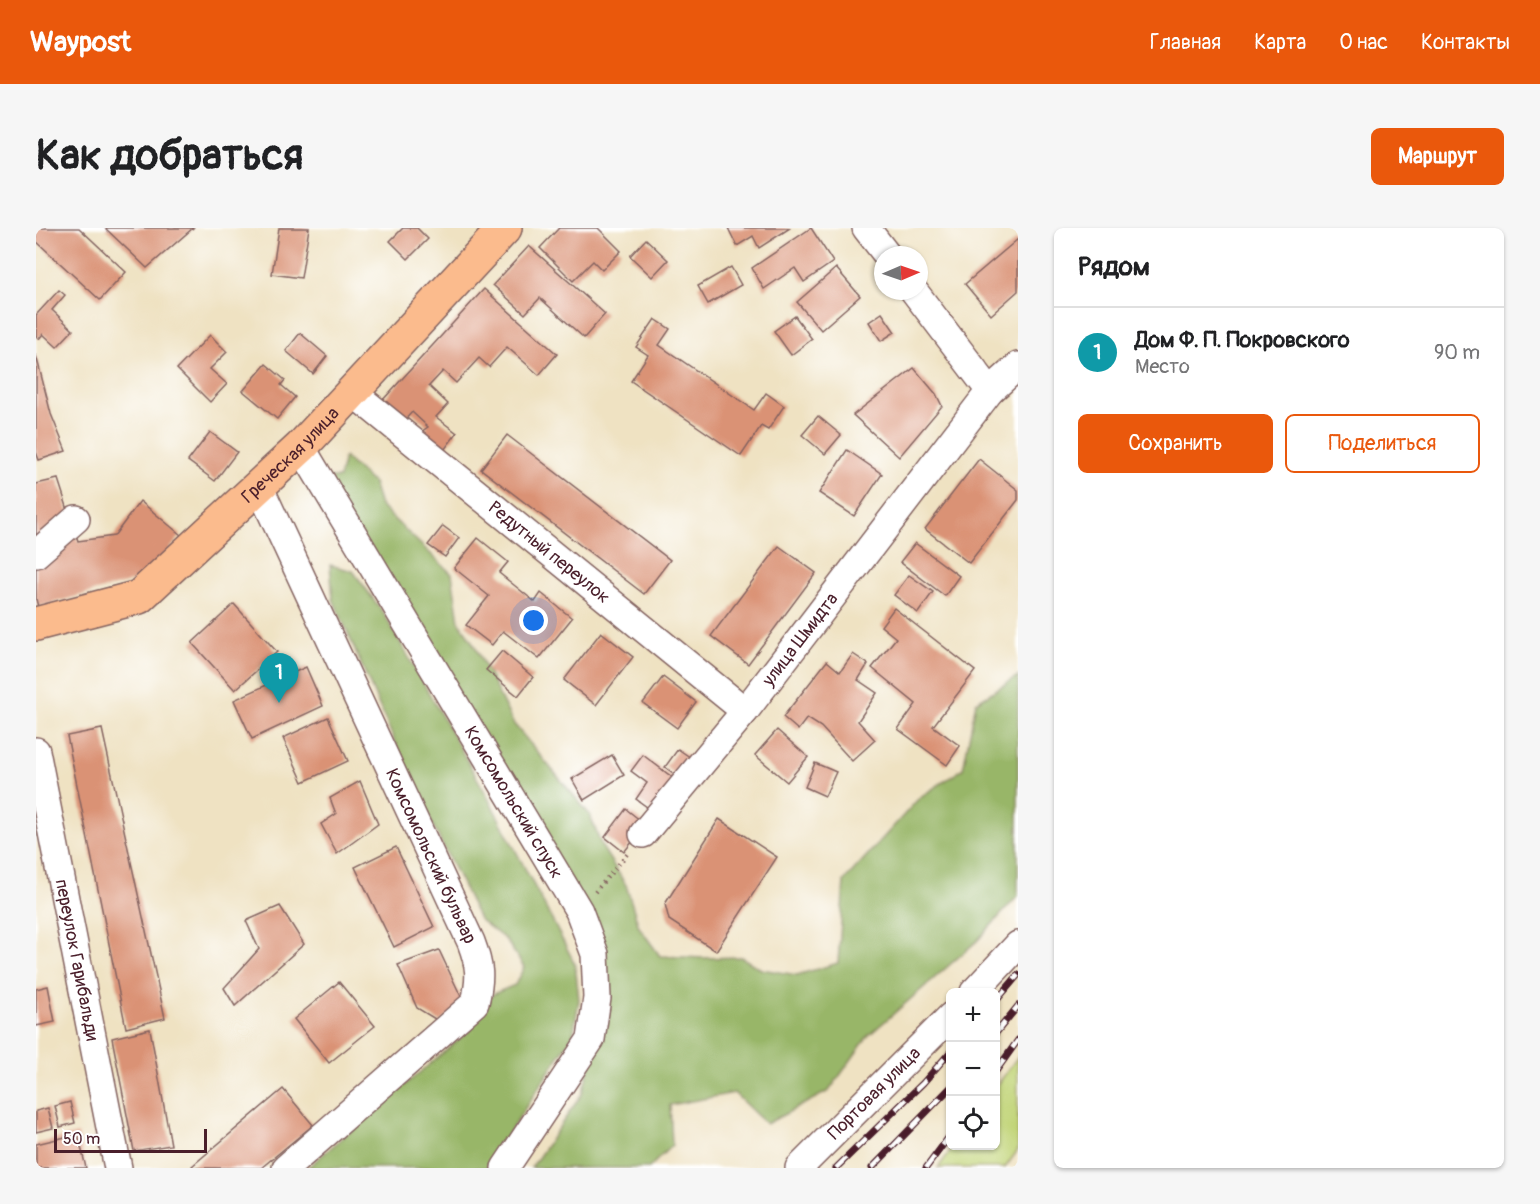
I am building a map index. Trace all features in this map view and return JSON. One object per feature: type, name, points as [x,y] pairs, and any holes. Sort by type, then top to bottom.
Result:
[{"type":"main road","name":"Греческая улица","points":[[36,624],[139,597],[301,447],[505,228]]},
{"type":"street","points":[[866,228],[880,246]]},
{"type":"street","points":[[921,300],[990,391]]},
{"type":"street","name":"улица Шмидта","points":[[644,834],[745,711],[990,391],[1018,366]]},
{"type":"street","name":"Редутный переулок","points":[[352,392],[745,711]]},
{"type":"street","name":"Комсомольский спуск","points":[[301,447],[579,911],[595,954],[597,998],[591,1039],[505,1168]]},
{"type":"street","name":"Комсомольский бульвар","points":[[259,486],[471,942],[479,965],[480,982],[475,1003],[286,1168]]},
{"type":"street","points":[[36,554],[76,519]]},
{"type":"street","name":"переулок Гарибальди","points":[[36,751],[118,1168]]},
{"type":"street","points":[[979,988],[1018,945]]},
{"type":"street","name":"Портовая улица","points":[[799,1168],[946,1021]]},
{"type":"path","points":[[579,911],[644,834]]},
{"type":"green space","points":[[344,457],[373,483],[380,506],[452,574],[459,621],[475,646],[513,723],[590,815],[602,847],[626,885],[639,927],[660,956],[741,957],[761,969],[797,975],[838,963],[844,881],[920,797],[963,769],[976,702],[1018,676],[1018,896],[977,941],[868,1036],[829,1091],[766,1124],[734,1093],[670,1105],[672,1145],[649,1168],[531,1168],[582,1094],[604,1014],[595,954],[318,478],[339,478]]},
{"type":"green space","points":[[330,565],[353,571],[384,614],[485,792],[575,964],[579,1000],[573,1035],[486,1168],[307,1168],[471,1029],[493,994],[515,985],[524,967],[506,940],[479,919],[417,793],[333,599]]},
{"type":"green space","points":[[1018,1056],[1018,1150],[1005,1168],[938,1168],[951,1150],[1000,1150],[1000,1081]]},
{"type":"building","points":[[36,228],[79,228],[126,272],[100,300],[36,241]]},
{"type":"building","points":[[105,228],[193,228],[147,268]]},
{"type":"building","points":[[279,228],[309,228],[301,278],[272,274]]},
{"type":"building","points":[[403,228],[417,228],[428,239],[408,259],[390,241]]},
{"type":"building","points":[[559,228],[598,228],[621,251],[602,270],[593,261],[573,281],[540,248]]},
{"type":"building","points":[[728,228],[790,228],[759,248],[753,236],[737,246]]},
{"type":"building","points":[[811,228],[833,262],[804,282],[795,268],[764,289],[752,268]]},
{"type":"building","points":[[646,239],[668,260],[652,277],[630,256]]},
{"type":"building","points":[[1018,239],[1018,291],[991,315],[965,284]]},
{"type":"building","points":[[529,246],[605,314],[584,338],[540,298],[525,314],[493,285]]},
{"type":"building","points":[[731,267],[741,285],[708,304],[698,286]]},
{"type":"building","points":[[836,268],[860,296],[821,330],[797,302]]},
{"type":"building","points":[[484,289],[557,354],[539,375],[507,347],[489,367],[479,358],[456,383],[443,371],[429,386],[448,404],[436,417],[457,433],[441,454],[418,434],[428,427],[412,412],[403,422],[381,402]]},
{"type":"building","points":[[59,290],[65,295],[52,310],[73,330],[57,347],[43,334],[39,339],[36,336],[36,315]]},
{"type":"building","points":[[882,313],[895,332],[881,341],[869,322]]},
{"type":"building","points":[[795,316],[812,339],[791,355],[774,331]]},
{"type":"building","points":[[655,319],[670,329],[659,345],[754,410],[766,393],[784,406],[768,430],[761,426],[741,456],[631,381],[648,355],[636,347]]},
{"type":"building","points":[[300,333],[327,356],[313,374],[286,351]]},
{"type":"building","points":[[210,335],[227,352],[210,369],[227,384],[210,402],[177,369]]},
{"type":"building","points":[[36,355],[51,414],[66,451],[39,460],[36,452]]},
{"type":"building","points":[[266,364],[285,380],[281,385],[295,397],[277,419],[243,391]]},
{"type":"building","points":[[914,368],[936,394],[942,406],[899,457],[853,415]]},
{"type":"building","points":[[818,416],[841,435],[825,454],[802,435]]},
{"type":"building","points":[[210,432],[237,452],[215,481],[188,461]]},
{"type":"building","points":[[507,435],[670,560],[644,594],[481,469]]},
{"type":"building","points":[[847,450],[882,474],[854,516],[819,493]]},
{"type":"building","points":[[979,459],[1018,490],[1018,500],[969,563],[925,529]]},
{"type":"building","points":[[58,479],[78,541],[114,536],[140,501],[181,535],[152,573],[137,580],[38,607],[36,599],[36,484]]},
{"type":"building","points":[[443,526],[459,538],[445,557],[428,545]]},
{"type":"building","points":[[478,538],[508,562],[499,573],[535,602],[541,593],[572,618],[539,659],[503,631],[492,645],[466,625],[489,596],[454,568]]},
{"type":"building","points":[[915,543],[959,576],[945,596],[900,562]]},
{"type":"building","points":[[779,546],[816,573],[748,664],[711,636]]},
{"type":"building","points":[[909,575],[933,592],[918,613],[894,595]]},
{"type":"building","points":[[234,604],[277,652],[235,690],[192,643]]},
{"type":"building","points":[[894,608],[975,671],[933,726],[960,746],[947,765],[898,729],[916,704],[872,668],[896,638],[881,626]]},
{"type":"building","points":[[601,632],[633,657],[596,705],[564,680]]},
{"type":"building","points":[[502,651],[533,677],[518,696],[486,670]]},
{"type":"building","points":[[853,654],[868,664],[858,680],[877,693],[858,721],[875,740],[852,761],[821,727],[807,718],[798,730],[783,717],[827,661],[840,672]]},
{"type":"building","points":[[306,667],[323,706],[252,739],[234,700]]},
{"type":"building","points":[[663,677],[696,702],[677,728],[643,703]]},
{"type":"building","points":[[328,717],[348,761],[303,782],[283,738]]},
{"type":"building","points":[[102,729],[165,1018],[126,1028],[67,736]]},
{"type":"building","points":[[777,730],[808,757],[787,782],[755,755]]},
{"type":"building","points":[[678,749],[694,760],[681,779],[665,767]]},
{"type":"building","points":[[612,755],[624,775],[584,800],[572,779]]},
{"type":"building","points":[[643,755],[677,781],[654,812],[636,799],[647,783],[631,771]]},
{"type":"building","points":[[815,763],[836,772],[825,796],[805,787]]},
{"type":"building","points":[[360,781],[378,824],[337,854],[321,824],[336,814],[330,798]]},
{"type":"building","points":[[626,809],[646,825],[624,852],[605,837]]},
{"type":"building","points":[[719,819],[777,857],[716,951],[669,920],[665,904]]},
{"type":"building","points":[[396,847],[434,927],[394,947],[355,867]]},
{"type":"building","points":[[280,906],[304,944],[235,1006],[224,988],[259,949],[246,921]]},
{"type":"building","points":[[439,950],[464,1003],[440,1022],[417,1008],[398,965]]},
{"type":"building","points":[[339,982],[375,1026],[329,1063],[294,1019]]},
{"type":"building","points":[[48,986],[55,1022],[36,1026],[36,989]]},
{"type":"building","points":[[150,1029],[171,1145],[134,1151],[112,1038]]},
{"type":"building","points":[[283,1089],[313,1125],[261,1168],[194,1168],[192,1166]]},
{"type":"building","points":[[70,1102],[75,1123],[60,1127],[55,1106]]},
{"type":"building","points":[[48,1108],[53,1128],[36,1132],[36,1111]]},
{"type":"building","points":[[78,1134],[86,1168],[36,1168],[36,1144]]},
{"type":"railway","points":[[1000,996],[1018,975]]},
{"type":"railway","points":[[1000,1028],[1018,1006]]},
{"type":"railway","points":[[1000,1065],[1018,1040]]},
{"type":"railway","points":[[836,1168],[923,1083],[946,1057]]},
{"type":"railway","points":[[872,1168],[946,1092]]},
{"type":"railway","points":[[926,1168],[946,1141]]},
{"type":"place","name":"Дом Ф. П. Покровского","points":[[279,703]]}]
